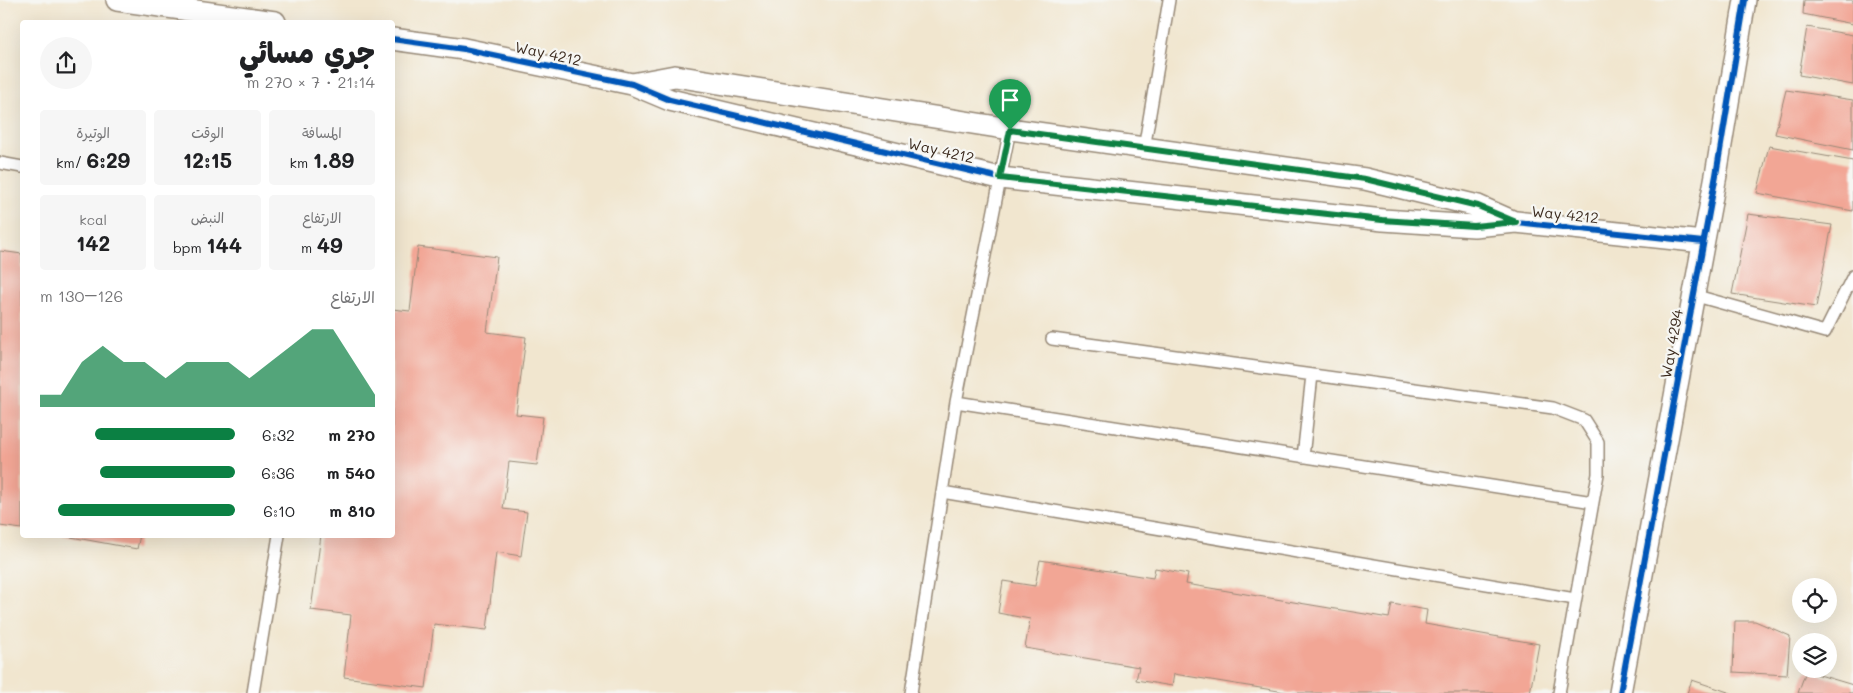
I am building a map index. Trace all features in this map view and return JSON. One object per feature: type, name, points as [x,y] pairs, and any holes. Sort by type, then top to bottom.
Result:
[{"type":"street","points":[[117,0],[261,20]]},
{"type":"street","name":"Way 4294","points":[[1620,693],[1703,242],[1745,0]]},
{"type":"street","name":"Way 4212","points":[[395,39],[464,49],[632,84],[670,100],[1000,178],[1382,220],[1474,226],[1516,222],[1703,242]]},
{"type":"street","name":"Way 4212","points":[[632,84],[675,76],[1010,130],[1365,179],[1478,206],[1516,222]]},
{"type":"street","points":[[780,127],[788,94]]},
{"type":"street","points":[[1382,220],[1406,189]]},
{"type":"lane","points":[[1144,149],[1169,0]]},
{"type":"lane","points":[[912,693],[956,402],[1010,130]]},
{"type":"lane","points":[[0,163],[20,167]]},
{"type":"lane","points":[[1693,295],[1825,332],[1853,276]]},
{"type":"lane","points":[[1052,339],[1553,408],[1584,420],[1598,442],[1598,474],[1559,693]]},
{"type":"lane","points":[[1303,457],[1312,374]]},
{"type":"lane","points":[[956,402],[1593,502]]},
{"type":"lane","points":[[942,492],[1575,600]]},
{"type":"lane","points":[[253,693],[279,538]]},
{"type":"building","points":[[1804,0],[1853,0],[1853,24],[1803,14]]},
{"type":"building","points":[[1807,27],[1853,35],[1853,85],[1799,75]]},
{"type":"building","points":[[1786,90],[1853,100],[1853,150],[1775,134]]},
{"type":"building","points":[[1769,146],[1853,161],[1853,211],[1757,193]]},
{"type":"building","points":[[1748,214],[1832,225],[1816,307],[1732,294]]},
{"type":"building","points":[[418,247],[497,257],[487,332],[526,337],[516,414],[543,417],[537,465],[509,462],[503,509],[527,512],[521,556],[496,552],[487,630],[434,624],[426,688],[344,677],[351,615],[311,610],[321,538],[395,538],[395,309],[410,311]]},
{"type":"building","points":[[0,251],[20,254],[20,529],[0,526]]},
{"type":"building","points":[[76,538],[139,538],[137,549]]},
{"type":"building","points":[[1040,560],[1153,578],[1155,568],[1188,574],[1186,584],[1389,618],[1392,604],[1427,610],[1425,624],[1539,644],[1530,693],[1291,693],[1174,674],[1172,686],[1136,680],[1139,667],[1025,648],[1030,619],[998,613],[1003,581],[1035,586]]},
{"type":"building","points":[[1735,621],[1755,621],[1790,636],[1787,675],[1733,672]]},
{"type":"building","points":[[1803,678],[1830,678],[1853,685],[1853,693],[1798,693]]},
{"type":"building","points":[[1692,680],[1731,693],[1687,693]]},
{"type":"cycle path","points":[[1620,693],[1716,175],[1745,0]]},
{"type":"cycle path","points":[[395,39],[464,49],[632,84],[670,100],[1000,178],[1383,220],[1474,226],[1516,222],[1703,242]]},
{"type":"route","points":[[1010,130],[1365,179],[1478,206],[1516,222],[1474,226],[1382,220],[1000,178],[1010,130]]}]
